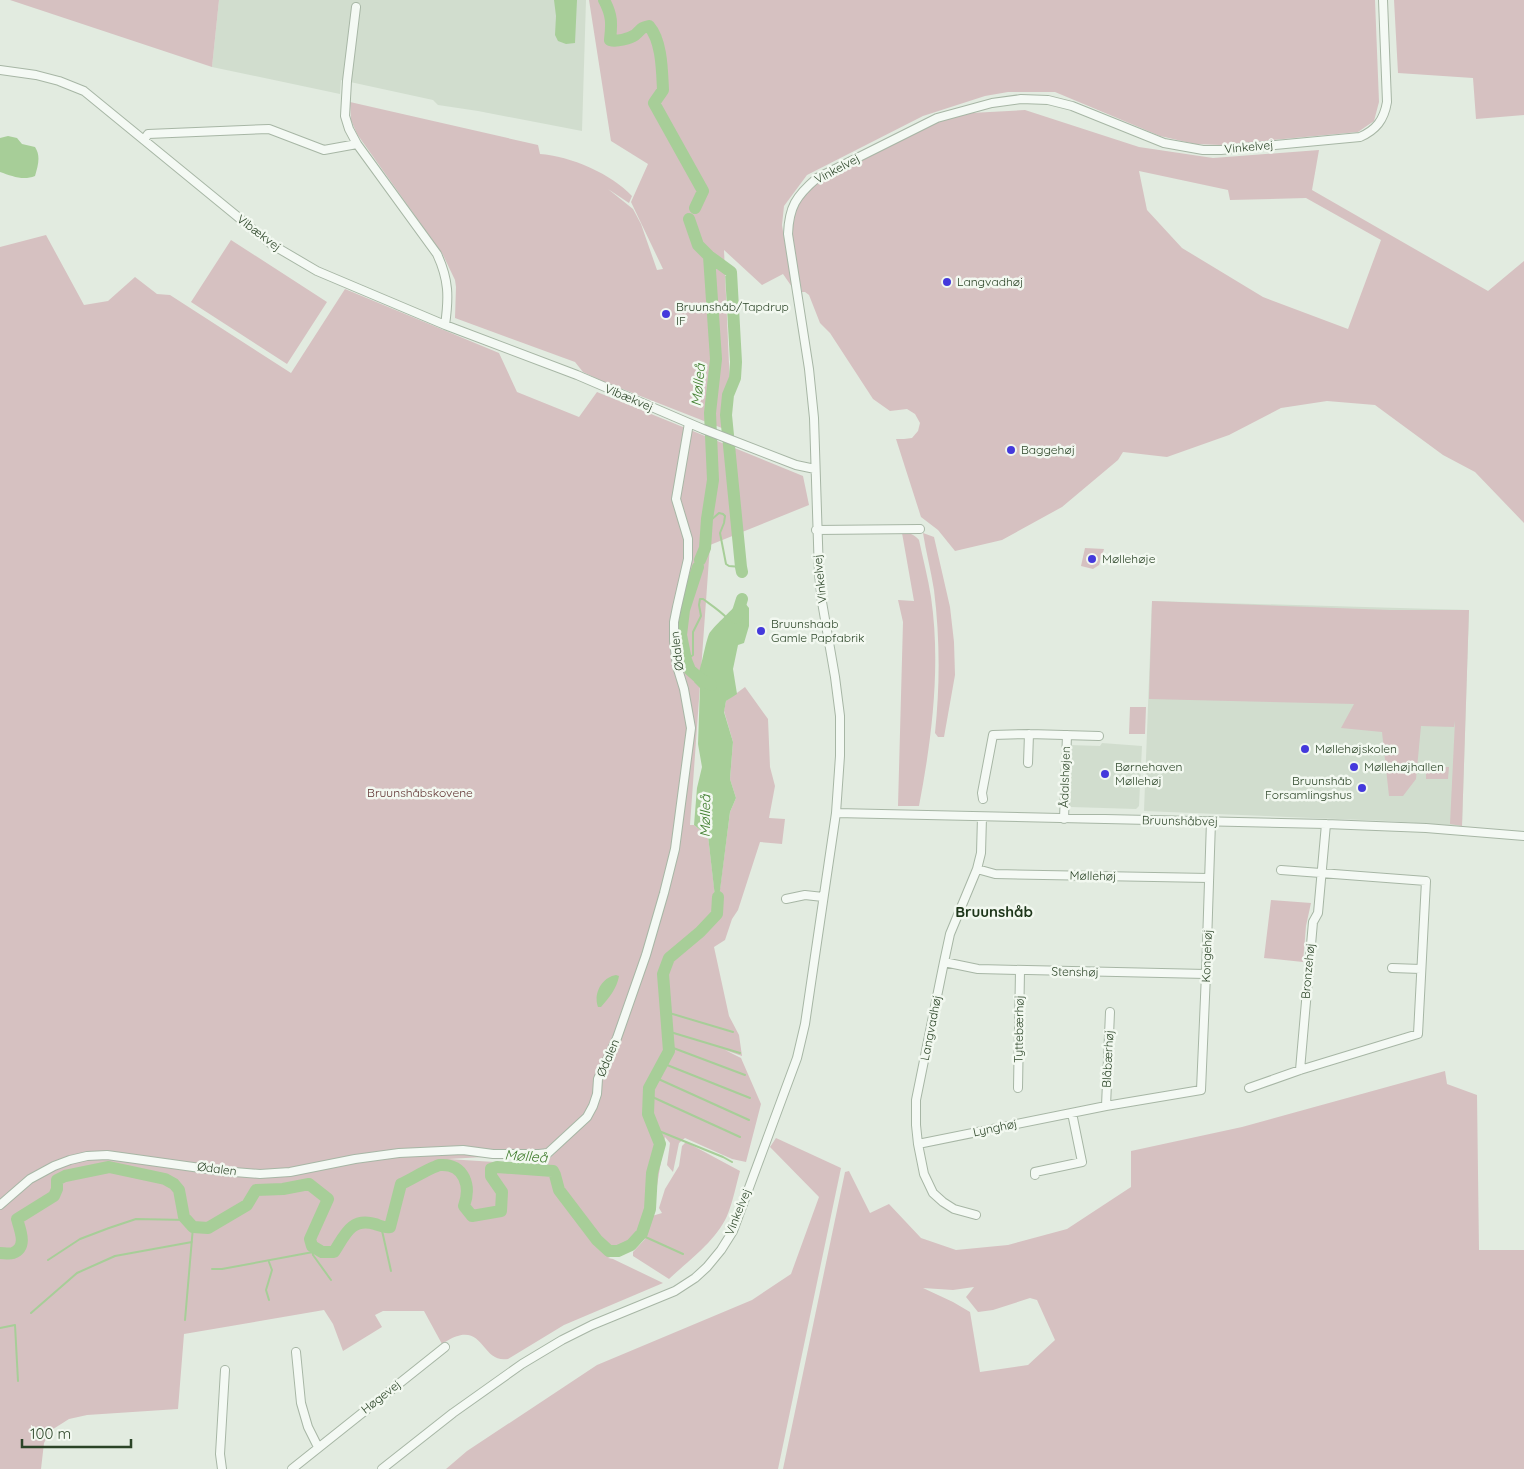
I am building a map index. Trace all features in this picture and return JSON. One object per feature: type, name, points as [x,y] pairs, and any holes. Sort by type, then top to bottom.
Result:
[{"type":"street","name":"Vinkelvej","points":[[382,1469],[446,1418],[522,1364],[592,1325],[675,1291],[708,1266],[733,1231],[796,1058],[805,1024],[836,813],[840,756],[840,716],[819,574],[816,530],[814,418],[809,369],[788,234],[789,218],[794,202],[802,190],[817,178],[937,118],[992,103],[1021,99],[1048,100],[1072,106],[1164,143],[1203,150],[1360,137],[1369,133],[1377,126],[1386,111],[1383,0]]},
{"type":"street","points":[[356,7],[347,81],[345,116],[357,144],[437,254],[443,266],[448,292],[445,325]]},
{"type":"street","name":"Vibækvej","points":[[0,70],[59,81],[84,92],[271,244],[317,272],[445,325],[577,375],[734,441],[796,465],[815,469]]},
{"type":"street","points":[[144,140],[148,134],[269,129],[324,150],[357,144]]},
{"type":"street","name":"Ødalen","points":[[0,1205],[30,1178],[54,1166],[88,1156],[108,1155],[222,1171],[260,1174],[290,1172],[355,1159],[399,1153],[463,1150],[493,1154],[539,1154],[548,1153],[587,1117],[597,1094],[598,1079],[617,1038],[646,954],[675,849],[691,728],[684,690],[677,666],[674,641],[676,607],[688,559],[688,539],[676,498],[689,423]]},
{"type":"street","points":[[816,530],[920,529]]},
{"type":"street","points":[[1028,734],[1028,763]]},
{"type":"street","name":"Ådalshøjen","points":[[983,799],[982,793],[992,735],[1099,736]]},
{"type":"street","name":"Ådalshøjen","points":[[1064,819],[1067,735]]},
{"type":"street","name":"Bruunshåbvej","points":[[836,813],[1326,824],[1426,828],[1524,836]]},
{"type":"street","name":"Langvadhøj","points":[[976,1215],[954,1210],[943,1202],[934,1193],[924,1174],[918,1144],[916,1100],[950,934],[977,869],[982,817]]},
{"type":"street","name":"Kongehøj","points":[[1201,1090],[1210,821]]},
{"type":"street","name":"Bronzehøj","points":[[1300,1070],[1313,922],[1318,913],[1326,824]]},
{"type":"street","name":"Møllehøj","points":[[977,869],[996,874],[1209,878]]},
{"type":"street","points":[[1249,1088],[1300,1070],[1418,1034],[1426,880],[1281,870]]},
{"type":"street","points":[[786,899],[805,895],[823,897]]},
{"type":"street","name":"Stenshøj","points":[[944,962],[978,969],[1020,971],[1206,974]]},
{"type":"street","points":[[1392,968],[1421,970]]},
{"type":"street","name":"Tyttebærhøj","points":[[1018,1088],[1020,971]]},
{"type":"street","name":"Blåbærhøj","points":[[1106,1106],[1110,1012]]},
{"type":"street","name":"Lynghøj","points":[[918,1144],[1016,1123],[1201,1090]]},
{"type":"street","points":[[1035,1175],[1035,1172],[1082,1162],[1072,1113]]},
{"type":"street","name":"Høgevej","points":[[292,1469],[445,1347]]},
{"type":"street","points":[[296,1352],[301,1403],[308,1427],[318,1447]]},
{"type":"street","points":[[222,1469],[220,1454],[225,1370]]},
{"type":"shaded area","points":[[219,0],[586,0],[582,131],[438,105],[433,100],[341,80],[340,94],[212,67]]},
{"type":"shaded area","name":"Møllehøjskolen","points":[[1152,601],[1469,610],[1462,826],[1144,811]]},
{"type":"shaded area","name":"Børnehaven Møllehøj","points":[[1102,743],[1142,746],[1139,806],[1136,809],[1071,807],[1068,802],[1070,745],[1100,746]]},
{"type":"green space","points":[[10,0],[219,0],[212,67]]},
{"type":"green space","points":[[589,0],[1375,0],[1379,102],[1374,121],[1358,132],[1221,145],[1195,144],[1160,136],[1055,92],[1008,92],[985,96],[923,116],[807,175],[784,206],[782,225],[792,287],[783,274],[762,285],[724,250],[732,432],[602,381],[583,372],[575,362],[455,318],[455,280],[443,255],[357,134],[351,120],[350,102],[538,145],[540,154],[564,158],[590,168],[613,180],[632,196],[629,203],[608,189],[633,209],[641,224],[657,270],[663,269],[631,202],[648,164],[611,141]]},
{"type":"green space","points":[[1394,0],[1524,0],[1524,115],[1476,119],[1473,78],[1398,73]]},
{"type":"green space","points":[[1025,110],[1139,147],[1213,158],[1319,150],[1312,190],[1488,291],[1524,261],[1524,523],[1475,472],[1443,455],[1375,405],[1327,401],[1281,408],[1229,435],[1167,457],[1123,452],[1118,460],[1062,507],[1002,540],[955,551],[938,530],[921,517],[896,439],[912,438],[918,431],[920,423],[915,414],[907,409],[890,411],[873,399],[830,333],[820,323],[809,295],[802,292],[793,237],[793,223],[796,210],[801,199],[813,186],[830,174],[834,175],[952,114]],"holes":[[[1139,171],[1228,190],[1230,200],[1306,198],[1381,240],[1348,329],[1263,297],[1182,248],[1147,210]]]},
{"type":"green space","name":"Bruunshåbskovene","points":[[46,235],[84,305],[108,301],[135,277],[157,294],[170,295],[291,373],[345,289],[499,353],[517,392],[579,417],[597,392],[803,476],[809,505],[710,545],[690,825],[694,825],[708,836],[717,912],[730,812],[736,798],[730,779],[733,742],[724,711],[726,701],[745,687],[768,719],[770,767],[775,786],[769,818],[785,819],[782,844],[760,842],[738,910],[732,919],[725,940],[714,947],[729,1016],[739,1035],[742,1056],[725,1050],[741,1058],[761,1104],[746,1162],[732,1159],[685,1138],[679,1143],[673,1172],[667,1165],[670,1143],[665,1137],[652,1216],[662,1213],[659,1208],[665,1189],[679,1166],[682,1146],[686,1142],[740,1171],[727,1216],[709,1242],[669,1279],[633,1256],[633,1252],[645,1239],[649,1223],[641,1239],[633,1247],[608,1258],[663,1283],[564,1325],[508,1359],[499,1359],[491,1355],[474,1337],[466,1335],[456,1337],[442,1344],[424,1311],[383,1311],[375,1315],[382,1327],[343,1351],[333,1324],[324,1310],[184,1334],[178,1409],[87,1415],[69,1419],[50,1431],[44,1443],[41,1469],[0,1469],[0,247]],"holes":[[[555,1153],[551,1157],[528,1164],[448,1159]]]},
{"type":"green space","points":[[231,240],[327,302],[287,364],[191,302]]},
{"type":"green space","points":[[902,533],[912,534],[919,540],[930,590],[934,623],[934,702],[919,806],[898,806],[903,622],[898,600],[914,601]]},
{"type":"green space","points":[[923,533],[934,537],[950,607],[954,642],[955,675],[944,737],[938,737],[935,733],[938,697],[937,626],[934,590]]},
{"type":"green space","points":[[1085,548],[1104,549],[1099,565],[1093,569],[1081,566]]},
{"type":"green space","points":[[1152,601],[1390,610],[1469,610],[1462,826],[1450,824],[1455,721],[1454,727],[1421,726],[1416,779],[1403,796],[1389,796],[1382,732],[1341,728],[1354,704],[1149,699]]},
{"type":"green space","points":[[1130,707],[1146,707],[1145,734],[1129,734]]},
{"type":"green space","points":[[1426,767],[1449,767],[1448,779],[1426,779]]},
{"type":"green space","points":[[1271,900],[1311,903],[1306,926],[1303,962],[1264,958]]},
{"type":"green space","points":[[1445,1071],[1447,1084],[1477,1095],[1479,1250],[1524,1250],[1524,1469],[783,1469],[845,1172],[849,1171],[870,1213],[889,1204],[921,1238],[956,1250],[1008,1245],[1067,1229],[1131,1187],[1131,1151],[1242,1127]],"holes":[[[974,1287],[966,1297],[978,1312],[993,1310],[1030,1298],[1037,1300],[1055,1340],[1028,1365],[980,1372],[970,1312],[923,1288],[953,1290]]]},
{"type":"green space","points":[[776,1138],[841,1168],[778,1469],[446,1469],[467,1451],[597,1365],[752,1300],[791,1274],[819,1197],[770,1147]]},
{"type":"water","points":[[554,0],[577,0],[575,43],[566,44],[558,41],[555,35],[556,16]]},
{"type":"water","points":[[8,136],[17,138],[22,144],[35,147],[38,165],[35,176],[22,178],[0,172],[0,138]]},
{"type":"water","points":[[738,603],[745,603],[749,608],[749,626],[744,643],[738,645],[733,669],[737,694],[726,701],[724,712],[733,742],[730,779],[736,798],[730,812],[717,914],[708,836],[694,825],[697,788],[702,767],[698,744],[700,688],[694,682],[699,673],[709,634]]},
{"type":"water","points":[[611,976],[619,976],[615,989],[601,1007],[598,1007],[597,997],[600,987]]},
{"type":"waterway","name":"Mølleå","points":[[604,0],[611,19],[610,40],[629,38],[642,28],[649,26],[657,40],[663,90],[654,103],[703,191],[695,208]]},
{"type":"waterway","points":[[689,219],[698,245],[709,256],[731,272],[736,362],[735,378],[728,395],[726,415],[742,572]]},
{"type":"waterway","name":"Mølleå","points":[[700,560],[705,548],[713,480],[710,413],[716,359],[709,256]]},
{"type":"waterway","points":[[707,519],[711,520],[719,513],[725,516],[720,533],[726,564],[741,567]]},
{"type":"waterway","name":"Mølleå","points":[[698,567],[684,610],[681,635],[690,670],[711,685]]},
{"type":"waterway","points":[[686,660],[693,655],[693,632],[701,616],[700,599],[703,599],[727,618]]},
{"type":"waterway","points":[[736,618],[742,599]]},
{"type":"waterway","name":"Mølleå","points":[[0,1253],[13,1253],[18,1250],[22,1243],[22,1238],[17,1219],[54,1196],[57,1189],[57,1180],[65,1176],[109,1167],[165,1179],[174,1184],[179,1190],[184,1217],[193,1227],[208,1228],[247,1205],[256,1190],[283,1189],[309,1184],[328,1199],[310,1239],[312,1246],[322,1252],[334,1252],[345,1234],[354,1225],[367,1222],[390,1227],[401,1184],[437,1166],[448,1165],[460,1172],[464,1178],[467,1191],[464,1206],[472,1216],[501,1211],[502,1192],[491,1176],[491,1169],[497,1167],[553,1171],[559,1190],[597,1240],[609,1251],[618,1251],[631,1245],[642,1233],[650,1209],[652,1173],[660,1144],[648,1114],[649,1088],[669,1051],[663,974],[669,958],[700,932],[717,914],[718,897]]},
{"type":"waterway","points":[[666,1012],[733,1032]]},
{"type":"waterway","points":[[667,1031],[740,1053]]},
{"type":"waterway","points":[[668,1046],[745,1075]]},
{"type":"waterway","points":[[662,1063],[750,1098]]},
{"type":"waterway","points":[[654,1077],[749,1120]]},
{"type":"waterway","points":[[648,1095],[740,1137]]},
{"type":"waterway","points":[[654,1129],[732,1162]]},
{"type":"waterway","points":[[48,1260],[80,1239],[136,1219],[187,1220]]},
{"type":"waterway","points":[[381,1226],[391,1271]]},
{"type":"waterway","points":[[185,1320],[193,1227]]},
{"type":"waterway","points":[[641,1235],[683,1254]]},
{"type":"waterway","points":[[31,1313],[77,1273],[115,1256],[192,1242]]},
{"type":"waterway","points":[[312,1246],[313,1255],[331,1280]]},
{"type":"waterway","points":[[212,1269],[222,1269],[313,1252]]},
{"type":"waterway","points":[[269,1262],[272,1270],[266,1290],[269,1300]]},
{"type":"waterway","points":[[0,1328],[15,1325],[18,1381]]},
{"type":"place","name":"Langvadhøj","points":[[947,282]]},
{"type":"place","name":"Bruunshåb/Tapdrup IF","points":[[666,314]]},
{"type":"place","name":"Baggehøj","points":[[1011,450]]},
{"type":"place","name":"Møllehøje","points":[[1092,559]]},
{"type":"place","name":"Bruunshaab Gamle Papfabrik","points":[[761,631]]},
{"type":"place","name":"Møllehøjskolen","points":[[1305,749]]},
{"type":"place","name":"Møllehøjhallen","points":[[1354,767]]},
{"type":"place","name":"Børnehaven Møllehøj","points":[[1105,774]]},
{"type":"place","name":"Bruunshåb Forsamlingshus","points":[[1362,788]]},
{"type":"district","name":"Bruunshåb","points":[[994,912]]}]
